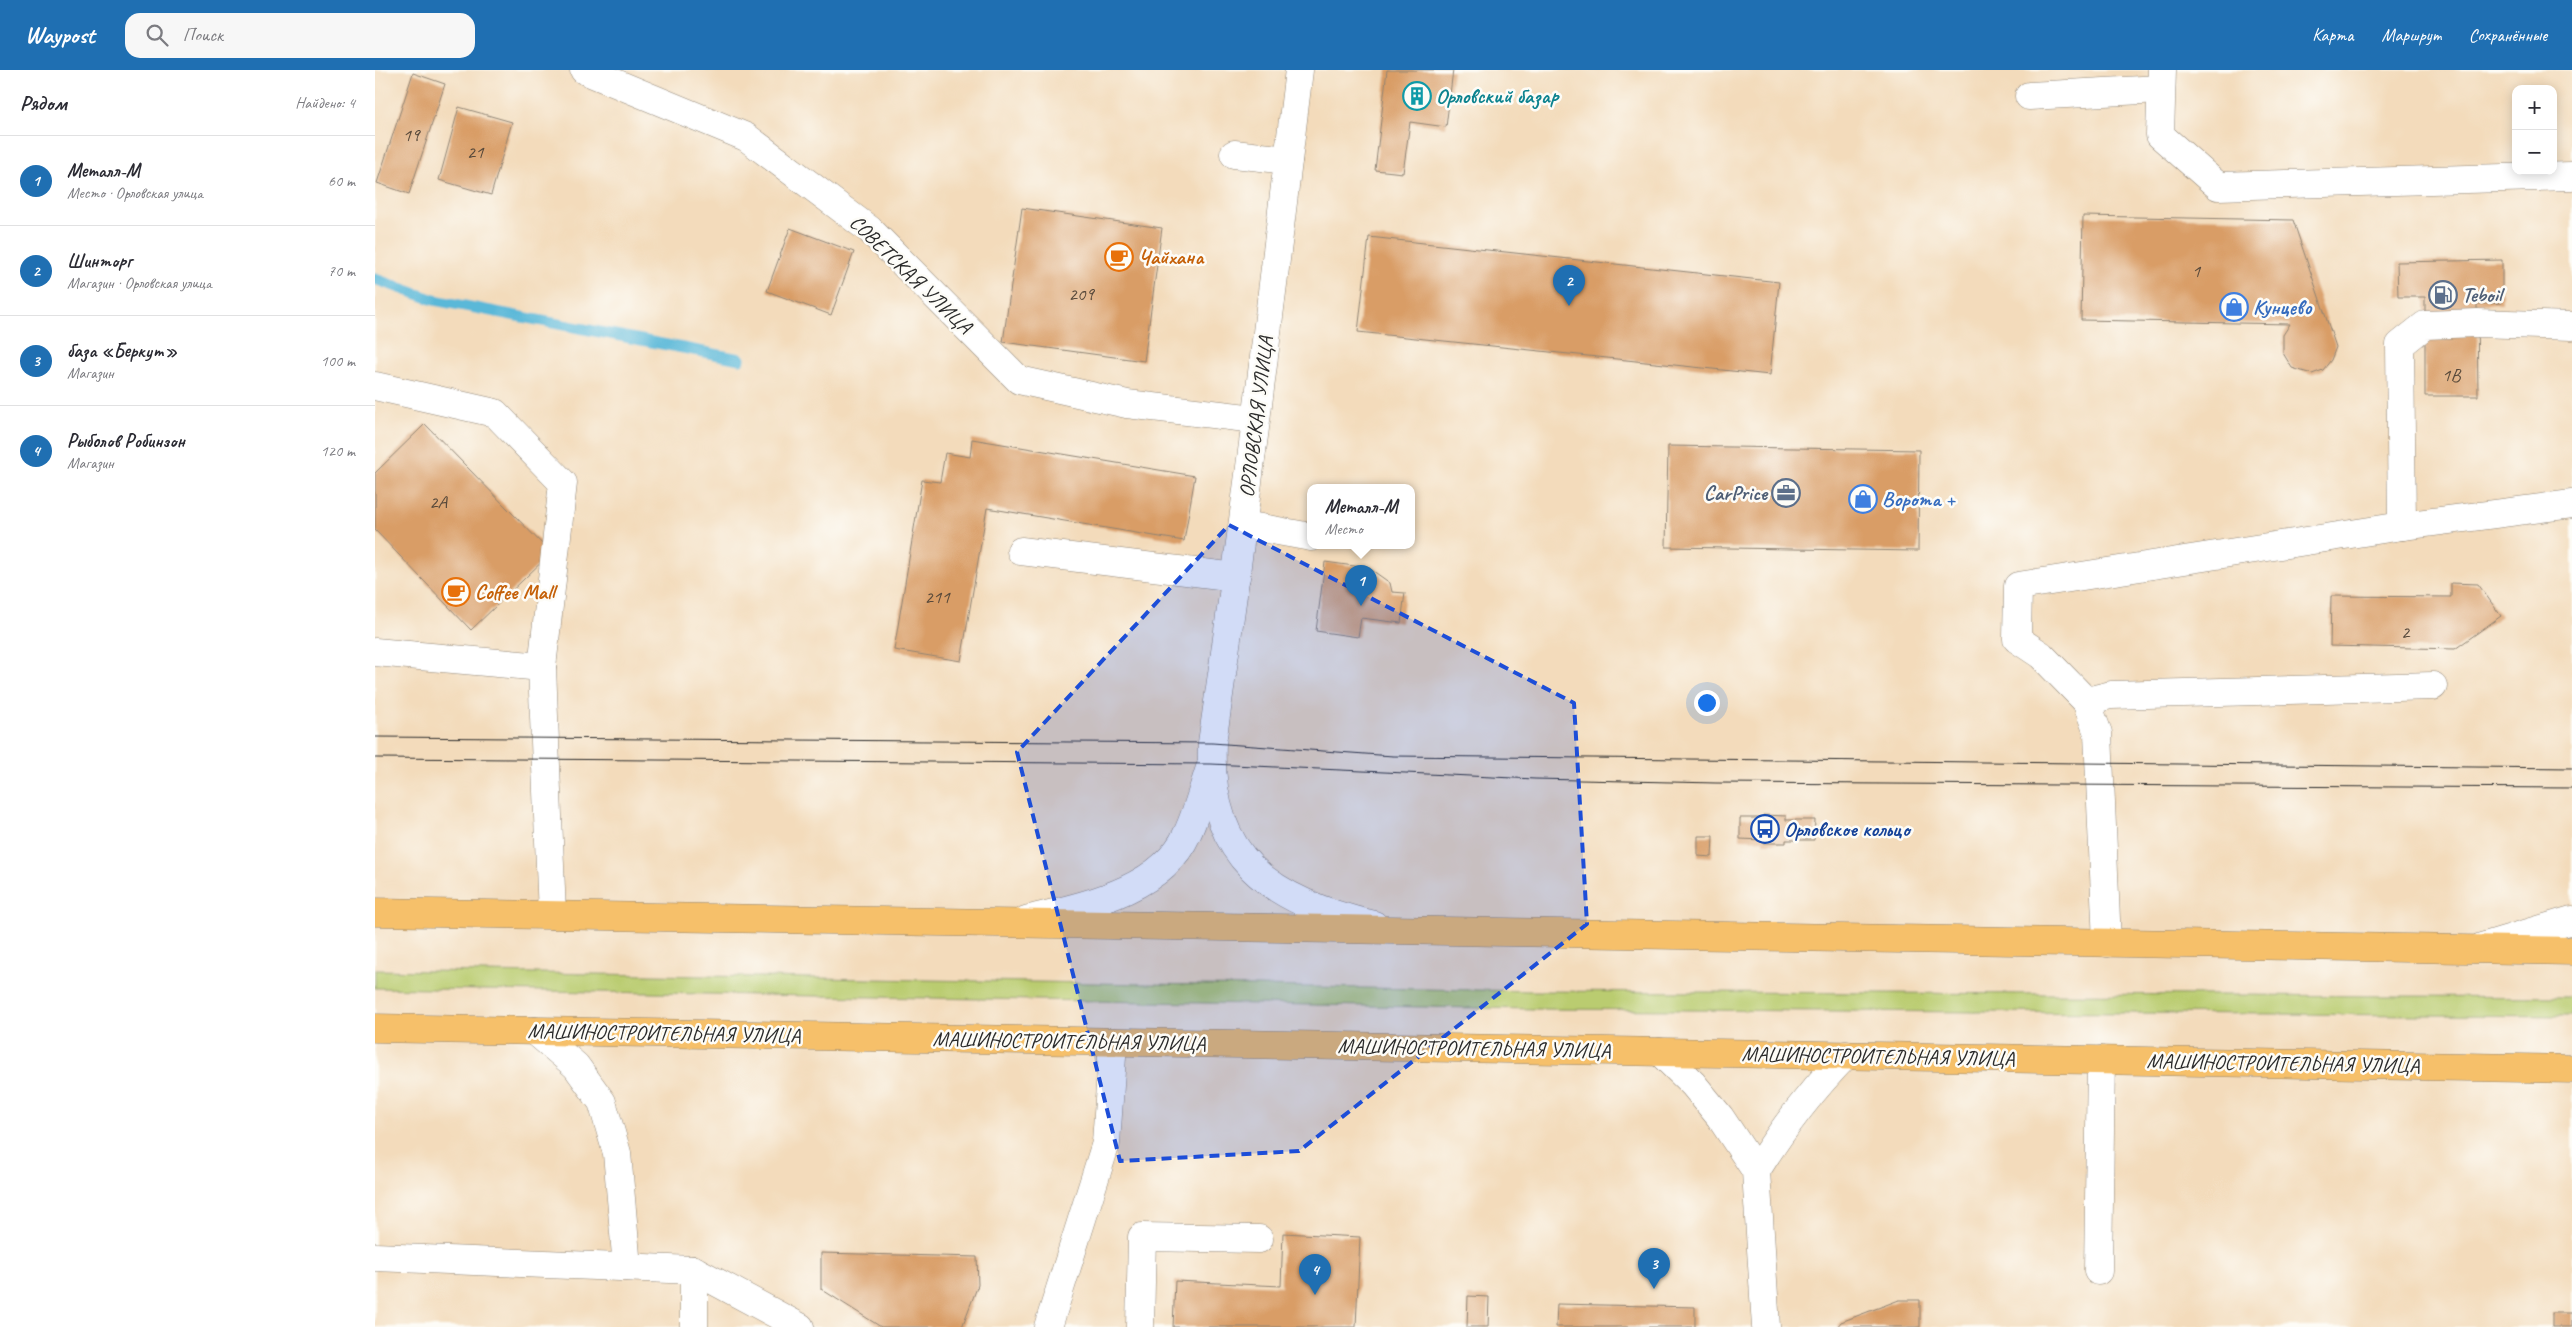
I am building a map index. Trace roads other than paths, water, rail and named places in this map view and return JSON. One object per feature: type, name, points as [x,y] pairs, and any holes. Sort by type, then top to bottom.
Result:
[{"type":"main road","points":[[375,912],[2572,951]]},
{"type":"main road","name":"МАШИНОСТРОИТЕЛЬНАЯ УЛИЦА","points":[[375,1028],[2572,1069]]},
{"type":"street","name":"СОВЕТСКАЯ УЛИЦА","points":[[585,70],[746,137],[870,230],[1019,380],[1127,404],[1255,419]]},
{"type":"street","name":"ОРЛОВСКАЯ УЛИЦА","points":[[1211,764],[1212,742],[1244,525],[1255,419],[1299,70]]},
{"type":"street","points":[[2029,96],[2162,80],[2160,135],[2218,186],[2572,176]]},
{"type":"street","points":[[1234,154],[1288,160]]},
{"type":"street","points":[[2402,526],[2400,344],[2425,325],[2572,326]]},
{"type":"street","points":[[375,386],[495,413],[563,483],[542,667],[552,915]]},
{"type":"street","points":[[2107,943],[2098,733],[2086,701],[2041,655],[2017,639],[2018,586],[2402,526],[2572,504]]},
{"type":"street","points":[[1244,525],[1307,536]]},
{"type":"street","points":[[1021,551],[1236,577]]},
{"type":"street","points":[[375,652],[542,667]]},
{"type":"street","points":[[2086,701],[2111,696],[2433,686]]},
{"type":"street","points":[[1011,924],[1101,901],[1132,887],[1165,865],[1187,836],[1211,764]]},
{"type":"street","points":[[1211,764],[1222,824],[1238,854],[1270,884],[1308,904],[1345,918],[1399,930]]},
{"type":"street","points":[[2473,950],[2572,920]]},
{"type":"street","points":[[535,1031],[576,1066],[602,1102],[617,1154],[627,1267]]},
{"type":"street","points":[[1048,1327],[1106,1143],[1113,1042]]},
{"type":"street","points":[[1660,1052],[1693,1084],[1720,1117],[1756,1171],[1766,1327]]},
{"type":"street","points":[[1756,1171],[1776,1139],[1816,1086],[1846,1056]]},
{"type":"street","points":[[2098,1271],[2101,1060]]},
{"type":"street","points":[[1139,1327],[1142,1237],[1259,1239]]},
{"type":"street","points":[[375,1257],[694,1270],[800,1327]]},
{"type":"street","points":[[694,1270],[694,1327]]},
{"type":"waterway","points":[[375,279],[434,300],[740,359]]},
{"type":"tram line","points":[[375,737],[1212,743],[1393,756],[2572,768]]},
{"type":"tram line","points":[[375,758],[1211,764],[1535,779],[1716,783],[2572,788]]},
{"type":"place","name":"Орловский базар","points":[[1417,96]]},
{"type":"place","name":"Чайхана","points":[[1119,257]]},
{"type":"place","name":"Teboil","points":[[2443,295]]},
{"type":"place","name":"Шинторг","points":[[1569,306]]},
{"type":"place","name":"Кунцево","points":[[2234,307]]},
{"type":"place","name":"CarPrice","points":[[1786,493]]},
{"type":"place","name":"Ворота +","points":[[1863,499]]},
{"type":"place","name":"Coffee Mall","points":[[456,592]]},
{"type":"place","name":"Металл-М","points":[[1361,606]]},
{"type":"place","name":"Орловское кольцо","points":[[1765,829]]},
{"type":"place","name":"база «Беркут»","points":[[1654,1289]]},
{"type":"place","name":"Рыболов Робинзон","points":[[1315,1295]]}]
